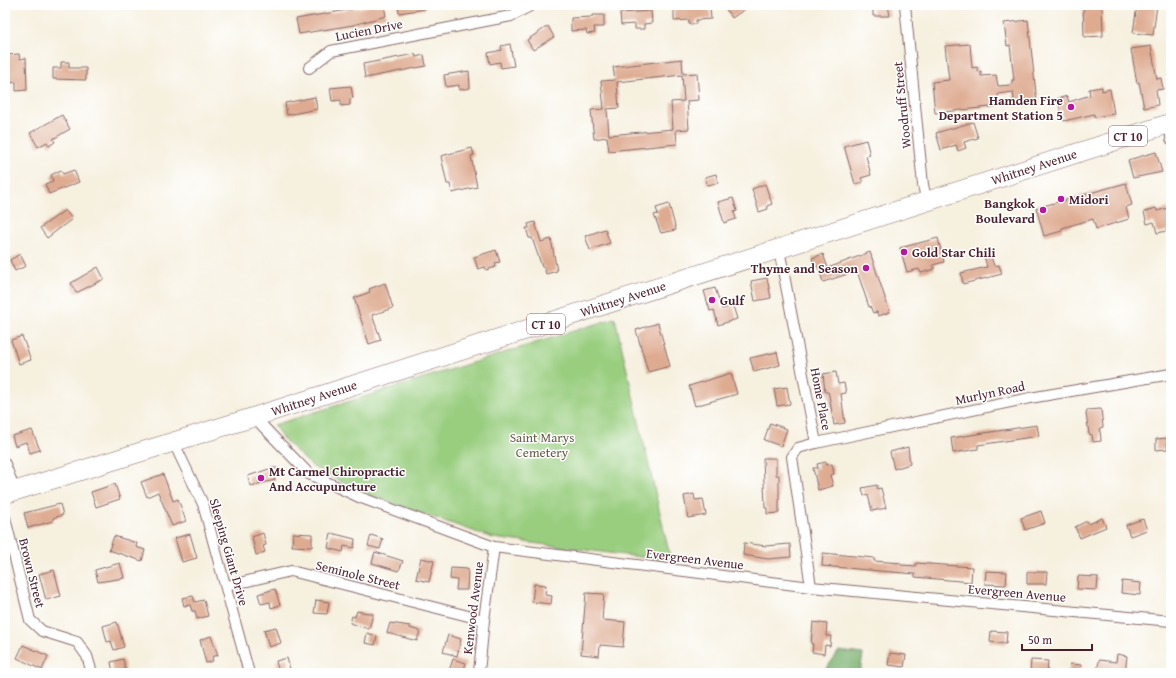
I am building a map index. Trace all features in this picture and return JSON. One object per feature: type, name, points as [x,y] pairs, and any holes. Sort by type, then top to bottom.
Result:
[{"type":"highway","name":"Whitney Avenue","points":[[10,492],[254,417],[1171,123]]},
{"type":"street","name":"Lucien Drive","points":[[309,68],[331,51],[511,16],[532,5]]},
{"type":"street","name":"Woodruff Street","points":[[905,5],[923,185],[927,202]]},
{"type":"street","points":[[1171,123],[1171,139]]},
{"type":"street","name":"Home Place","points":[[779,249],[816,443],[798,448],[792,457],[811,587]]},
{"type":"street","name":"Murlyn Road","points":[[816,443],[1030,398],[1171,374]]},
{"type":"street","name":"Evergreen Avenue","points":[[254,417],[309,474],[358,497],[494,547],[811,587],[1171,621]]},
{"type":"street","name":"Sleeping Giant Drive","points":[[173,441],[203,504],[249,673]]},
{"type":"street","points":[[5,464],[10,492]]},
{"type":"street","name":"Brown Street","points":[[5,518],[30,620],[42,631],[76,642],[87,656],[92,673]]},
{"type":"street","name":"Kenwood Avenue","points":[[479,673],[484,620],[494,547]]},
{"type":"street","name":"Seminole Street","points":[[226,586],[291,571],[484,620]]},
{"type":"green space","name":"Saint Marys Cemetery","points":[[615,318],[671,561],[493,538],[361,492],[313,467],[283,439],[274,425]]},
{"type":"green space","points":[[839,651],[863,654],[860,673],[823,673]]},
{"type":"building","points":[[375,5],[384,5],[386,16],[353,25],[299,34],[296,19]]},
{"type":"building","points":[[398,5],[424,5],[425,9],[399,13]]},
{"type":"building","points":[[732,5],[751,5],[732,18],[726,9]]},
{"type":"building","points":[[873,5],[888,5],[890,16],[873,16]]},
{"type":"building","points":[[1083,5],[1102,5],[1103,36],[1084,37]]},
{"type":"building","points":[[1137,5],[1157,5],[1153,35],[1133,33]]},
{"type":"building","points":[[710,7],[711,19],[696,20],[696,24],[689,24],[689,20],[674,21],[674,9]]},
{"type":"building","points":[[651,11],[652,23],[644,24],[644,29],[635,29],[635,24],[621,25],[620,13]]},
{"type":"building","points":[[592,15],[604,15],[604,27],[594,27],[595,33],[587,34],[586,30],[571,31],[571,18],[592,17]]},
{"type":"building","points":[[1028,20],[1037,103],[1015,106],[1013,92],[998,94],[999,106],[935,113],[932,82],[949,80],[945,46],[970,44],[972,68],[977,67],[978,72],[981,71],[981,76],[996,75],[998,86],[1012,85],[1012,80],[1014,80],[1010,45],[1007,46],[1004,23]]},
{"type":"building","points":[[548,26],[554,37],[533,50],[527,40]]},
{"type":"building","points":[[510,44],[514,66],[501,68],[500,62],[490,64],[488,53],[502,50],[501,46]]},
{"type":"building","points":[[1151,46],[1157,79],[1161,78],[1163,89],[1156,90],[1158,105],[1144,108],[1139,82],[1137,83],[1131,49]]},
{"type":"building","points":[[19,54],[20,59],[26,58],[27,90],[16,91],[16,82],[9,83],[8,55]]},
{"type":"building","points":[[415,54],[416,57],[424,55],[426,66],[365,78],[363,64]]},
{"type":"building","points":[[682,59],[683,74],[697,73],[699,100],[687,101],[689,129],[676,130],[677,144],[609,151],[607,137],[594,139],[591,110],[604,109],[601,81],[615,80],[613,67]],"holes":[[[682,75],[684,101],[671,102],[673,129],[609,135],[607,109],[619,108],[617,82]]]},
{"type":"building","points":[[61,62],[69,62],[69,68],[86,68],[86,80],[53,79],[53,68],[61,68]]},
{"type":"building","points":[[469,71],[470,88],[459,90],[459,85],[446,87],[444,75]]},
{"type":"building","points":[[351,86],[353,98],[350,99],[350,105],[341,106],[341,100],[332,101],[330,88]]},
{"type":"building","points":[[1102,87],[1102,91],[1110,89],[1114,114],[1094,117],[1094,114],[1064,121],[1057,99],[1067,96],[1069,102],[1090,95],[1089,89]]},
{"type":"building","points":[[315,97],[317,109],[287,115],[285,103]]},
{"type":"building","points":[[62,115],[70,129],[53,139],[55,142],[49,146],[47,142],[38,147],[30,133]]},
{"type":"building","points":[[973,122],[978,138],[964,142],[966,148],[958,151],[956,145],[941,150],[936,133]]},
{"type":"building","points":[[866,140],[870,155],[866,156],[871,175],[861,178],[863,182],[855,184],[844,146]]},
{"type":"building","points":[[472,148],[474,155],[471,156],[477,187],[452,193],[450,184],[447,184],[441,156]]},
{"type":"building","points":[[1156,152],[1162,172],[1133,178],[1128,160]]},
{"type":"building","points":[[61,170],[63,174],[74,170],[79,182],[49,194],[45,184],[53,181],[51,175]]},
{"type":"building","points":[[716,174],[718,183],[707,185],[705,177]]},
{"type":"building","points":[[1126,183],[1132,205],[1126,207],[1129,219],[1096,229],[1093,219],[1062,228],[1062,231],[1044,236],[1036,208]]},
{"type":"building","points":[[765,184],[772,204],[767,206],[768,209],[759,212],[752,189]]},
{"type":"building","points":[[733,198],[737,211],[734,212],[736,219],[724,223],[718,202]]},
{"type":"building","points":[[669,204],[676,230],[661,233],[654,215],[658,214],[656,208]]},
{"type":"building","points":[[1156,208],[1157,211],[1168,208],[1171,230],[1157,233],[1154,222],[1147,224],[1144,212]]},
{"type":"building","points":[[65,210],[72,219],[47,238],[40,228]]},
{"type":"building","points":[[535,222],[541,242],[551,239],[557,271],[546,274],[544,267],[542,267],[532,238],[529,238],[526,228],[529,228],[528,224]]},
{"type":"building","points":[[605,229],[610,243],[590,250],[585,236]]},
{"type":"building","points":[[938,238],[944,262],[933,265],[935,269],[921,273],[919,269],[907,272],[900,248]]},
{"type":"building","points":[[496,250],[500,262],[495,263],[496,267],[486,270],[485,267],[478,269],[474,257]]},
{"type":"building","points":[[989,250],[994,266],[999,265],[1002,274],[963,284],[961,273],[987,267],[983,252]]},
{"type":"building","points":[[870,252],[889,310],[888,313],[878,316],[877,312],[873,313],[870,306],[869,307],[857,271],[823,282],[818,266],[815,267],[812,258],[823,254],[828,268]]},
{"type":"building","points":[[20,254],[26,266],[15,271],[10,260]]},
{"type":"building","points":[[98,267],[104,279],[76,293],[71,283]]},
{"type":"building","points":[[767,278],[771,298],[755,301],[751,281]]},
{"type":"building","points":[[385,283],[393,308],[372,315],[381,340],[369,344],[354,298],[370,292],[369,289]]},
{"type":"building","points":[[715,288],[722,309],[733,306],[737,319],[718,325],[714,310],[710,311],[704,291]]},
{"type":"building","points":[[658,323],[670,366],[648,372],[636,330]]},
{"type":"building","points":[[22,336],[31,360],[19,364],[11,340]]},
{"type":"building","points":[[777,352],[780,365],[754,372],[750,358]]},
{"type":"building","points":[[836,372],[838,384],[844,383],[846,393],[841,394],[845,423],[834,425],[829,395],[828,392],[825,392],[823,374]]},
{"type":"building","points":[[731,373],[737,394],[695,406],[689,386]]},
{"type":"building","points":[[787,387],[790,404],[777,406],[774,389]]},
{"type":"building","points":[[1101,409],[1103,427],[1100,428],[1101,441],[1093,442],[1092,435],[1089,434],[1086,414],[1087,410]]},
{"type":"building","points":[[770,423],[787,429],[781,446],[764,440]]},
{"type":"building","points":[[1037,425],[1039,436],[978,445],[978,449],[953,453],[951,438]]},
{"type":"building","points":[[32,430],[40,450],[30,453],[26,442],[15,446],[12,436]]},
{"type":"building","points":[[1167,438],[1168,449],[1156,450],[1156,439]]},
{"type":"building","points":[[908,447],[910,464],[894,469],[890,452]]},
{"type":"building","points":[[763,458],[776,458],[776,475],[779,475],[779,513],[767,514],[767,508],[765,508]]},
{"type":"building","points":[[826,462],[827,465],[832,464],[834,474],[830,475],[833,486],[818,490],[813,468],[818,468],[817,464]]},
{"type":"building","name":"Mt Carmel Chiropractic And Accupuncture","points":[[272,468],[277,468],[279,475],[274,476],[275,480],[250,486],[248,476]]},
{"type":"building","points":[[163,474],[173,501],[178,499],[186,521],[172,526],[158,492],[147,497],[141,482]]},
{"type":"building","points":[[115,484],[120,499],[96,507],[91,492]]},
{"type":"building","points":[[877,485],[877,489],[881,488],[886,508],[872,511],[868,495],[864,496],[862,488]]},
{"type":"building","points":[[694,494],[695,500],[703,499],[706,515],[688,518],[684,496]]},
{"type":"building","points":[[60,504],[63,515],[53,518],[53,521],[28,528],[24,513]]},
{"type":"building","points":[[1041,511],[1045,523],[1025,530],[1021,518]]},
{"type":"building","points":[[1102,518],[1106,527],[1080,538],[1075,527],[1087,521],[1089,524]]},
{"type":"building","points":[[1143,519],[1147,530],[1130,536],[1126,525]]},
{"type":"building","points":[[263,533],[266,545],[263,546],[265,552],[256,555],[252,537]]},
{"type":"building","points":[[293,533],[312,534],[312,547],[292,546]]},
{"type":"building","points":[[331,533],[355,539],[354,548],[344,546],[343,552],[328,548]]},
{"type":"building","points":[[190,534],[197,558],[182,562],[175,538]]},
{"type":"building","points":[[371,535],[383,539],[380,549],[368,546]]},
{"type":"building","points":[[114,536],[137,543],[136,547],[145,550],[142,561],[109,550]]},
{"type":"building","points":[[744,543],[766,546],[790,544],[791,557],[768,559],[743,555]]},
{"type":"building","points":[[375,552],[403,561],[398,571],[372,563]]},
{"type":"building","points":[[823,553],[874,558],[874,561],[901,563],[901,565],[916,566],[916,563],[972,567],[971,582],[915,577],[915,574],[822,566]]},
{"type":"building","points":[[421,558],[434,561],[429,582],[416,579]]},
{"type":"building","points":[[120,563],[124,578],[98,582],[95,570]]},
{"type":"building","points":[[451,568],[468,569],[467,590],[456,590],[457,580],[450,579]]},
{"type":"building","points":[[54,570],[61,596],[46,600],[39,574]]},
{"type":"building","points":[[986,571],[1007,572],[1006,585],[985,584]]},
{"type":"building","points":[[1027,572],[1047,572],[1046,584],[1027,584]]},
{"type":"building","points":[[1078,576],[1098,577],[1097,590],[1077,589]]},
{"type":"building","points":[[1122,581],[1141,583],[1140,595],[1121,593]]},
{"type":"building","points":[[534,584],[546,585],[545,595],[552,596],[551,604],[532,602]]},
{"type":"building","points":[[275,589],[280,605],[271,608],[270,602],[261,604],[258,594]]},
{"type":"building","points":[[586,593],[604,594],[602,620],[625,622],[623,647],[600,645],[599,656],[581,654]]},
{"type":"building","points":[[193,596],[195,602],[204,600],[208,616],[197,619],[195,611],[192,611],[190,605],[184,606],[182,598]]},
{"type":"building","points":[[316,600],[329,602],[327,614],[314,613]]},
{"type":"building","points":[[357,611],[373,614],[369,629],[350,623],[352,616],[355,617]]},
{"type":"building","points":[[117,622],[124,647],[114,650],[111,641],[107,642],[103,626]]},
{"type":"building","points":[[813,622],[827,624],[826,636],[831,636],[830,646],[825,645],[824,654],[812,652],[813,644],[811,644]]},
{"type":"building","points":[[390,623],[410,626],[410,628],[420,631],[417,641],[387,633]]},
{"type":"building","points":[[276,627],[281,643],[269,647],[264,630]]},
{"type":"building","points":[[991,631],[1007,632],[1006,644],[990,642]]},
{"type":"building","points":[[367,633],[377,636],[375,645],[365,643]]},
{"type":"building","points":[[448,635],[461,639],[457,656],[443,652]]},
{"type":"building","points":[[211,636],[218,655],[212,657],[213,661],[206,663],[200,640]]},
{"type":"building","points":[[23,645],[48,656],[42,670],[17,658]]},
{"type":"building","points":[[890,653],[906,655],[904,667],[888,665]]},
{"type":"building","points":[[1117,654],[1127,656],[1125,673],[1097,673],[1099,660],[1116,662]]},
{"type":"building","points":[[287,658],[291,673],[279,673],[276,661]]},
{"type":"building","points":[[123,659],[126,673],[113,673],[111,662]]},
{"type":"building","points":[[453,659],[466,663],[463,673],[449,671]]},
{"type":"building","points":[[1031,660],[1048,661],[1047,673],[1030,673]]},
{"type":"building","points":[[1070,664],[1081,665],[1080,673],[1069,673]]},
{"type":"place","name":"Hamden Fire Department Station 5","points":[[1071,107]]},
{"type":"place","name":"Midori","points":[[1061,199]]},
{"type":"place","name":"Bangkok Boulevard","points":[[1043,210]]},
{"type":"place","name":"Gold Star Chili","points":[[904,252]]},
{"type":"place","name":"Thyme and Season","points":[[866,268]]},
{"type":"place","name":"Gulf","points":[[712,300]]},
{"type":"place","name":"Mt Carmel Chiropractic And Accupuncture","points":[[261,478]]}]
